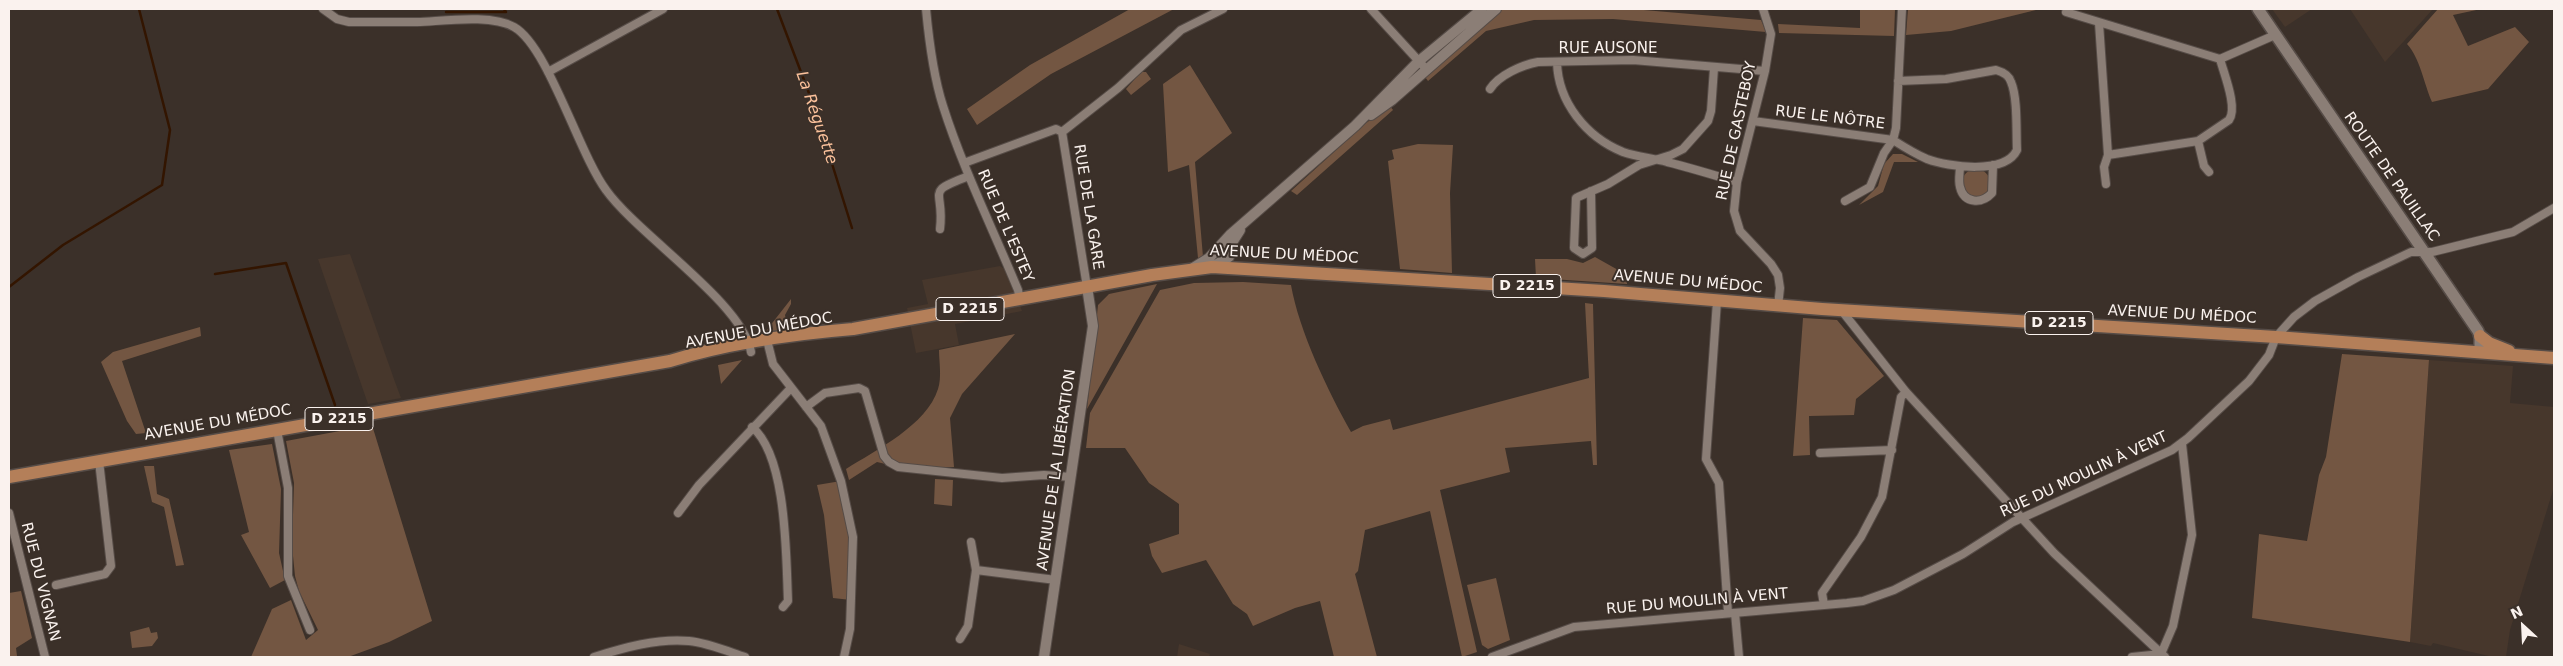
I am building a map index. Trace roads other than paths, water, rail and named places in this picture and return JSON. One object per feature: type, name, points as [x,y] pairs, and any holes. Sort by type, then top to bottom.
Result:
[{"type":"main road","name":"ROUTE DE PAUILLAC","points":[[2254,9],[2267,23]]},
{"type":"main road","name":"ROUTE DE PAUILLAC","points":[[2258,9],[2480,336]]},
{"type":"main road","name":"AVENUE DU MÉDOC","points":[[9,477],[670,361],[699,352],[768,344],[816,332],[853,330],[1087,287],[1212,267],[1604,291],[1842,311],[2276,337],[2554,358]]},
{"type":"main road","name":"AVENUE DU MÉDOC","points":[[2480,336],[2490,343],[2526,357]]},
{"type":"main road","points":[[2480,336],[2480,352]]},
{"type":"street","points":[[323,9],[337,19],[349,22],[466,20],[513,26],[530,40],[548,72],[592,168],[610,196],[626,215],[729,312],[750,347]]},
{"type":"street","points":[[548,72],[663,9]]},
{"type":"street","name":"RUE DE L'ESTEY","points":[[926,9],[929,42],[942,104],[969,176],[1018,290],[1020,300]]},
{"type":"street","name":"RUE DE LA GARE","points":[[1062,132],[1118,88],[1181,30],[1223,9]]},
{"type":"street","points":[[1371,9],[1427,70]]},
{"type":"street","points":[[1192,269],[1209,258],[1222,242],[1355,126],[1419,61],[1482,9]]},
{"type":"street","points":[[1355,126],[1392,100],[1496,9]]},
{"type":"street","name":"RUE DE GASTEBOY","points":[[1763,9],[1771,34],[1765,71],[1737,182],[1734,211],[1737,224],[1744,237],[1771,264],[1778,275],[1780,288],[1778,306]]},
{"type":"street","name":"RUE LE NÔTRE","points":[[1753,121],[1893,140],[1902,9]]},
{"type":"street","points":[[2066,12],[2220,59],[2275,35]]},
{"type":"street","points":[[2099,23],[2108,155],[2104,167],[2106,184]]},
{"type":"street","points":[[2108,155],[2198,141],[2232,116],[2232,107],[2220,59]]},
{"type":"street","name":"RUE AUSONE","points":[[1490,89],[1498,79],[1531,63],[1633,60],[1765,71]]},
{"type":"street","points":[[1558,62],[1558,78],[1562,93],[1581,122],[1594,136],[1607,145],[1625,152],[1737,182]]},
{"type":"street","points":[[1591,191],[1592,248],[1583,254],[1574,248],[1574,201],[1578,196],[1639,165],[1677,153],[1702,130],[1711,110],[1714,68]]},
{"type":"street","points":[[1844,201],[1870,187],[1884,152],[1893,140],[1926,158],[1960,166],[1993,165],[2008,161],[2017,150],[2013,88],[2008,76],[1996,70],[1946,79],[1898,81]]},
{"type":"street","name":"RUE DE LA GARE","points":[[964,163],[1056,129],[1062,132]]},
{"type":"street","name":"RUE DE LA GARE","points":[[1062,132],[1087,287]]},
{"type":"street","points":[[2198,141],[2204,166],[2209,172]]},
{"type":"street","points":[[1960,166],[1960,188],[1965,197],[1976,202],[1983,201],[1992,193],[1993,165]]},
{"type":"street","points":[[940,229],[942,213],[938,194],[940,190],[943,186],[969,176]]},
{"type":"street","name":"RUE DU MOULIN À VENT","points":[[1492,657],[1506,654],[1574,627],[1863,601],[1894,590],[1963,554],[2022,517],[2118,476],[2182,444],[2249,381],[2269,355],[2276,337],[2316,301],[2358,276],[2411,252],[2425,253],[2513,232],[2554,208]]},
{"type":"street","points":[[1212,267],[1229,257],[1233,241],[1243,225]]},
{"type":"street","points":[[1229,257],[1232,262],[1244,268]]},
{"type":"street","name":"AVENUE DE LA LIBÉRATION","points":[[1044,657],[1093,326],[1091,302],[1087,287]]},
{"type":"street","points":[[1717,301],[1706,459],[1719,483],[1732,613],[1739,657]]},
{"type":"street","points":[[1842,311],[1906,392],[2054,553],[2163,656]]},
{"type":"street","points":[[768,344],[773,364],[821,426],[841,481],[853,537],[850,629],[844,657]]},
{"type":"street","points":[[678,514],[700,484],[791,388]]},
{"type":"street","points":[[806,407],[826,392],[859,388],[865,391],[884,456],[889,462],[898,467],[1002,478],[1044,475],[1071,477]]},
{"type":"street","points":[[1824,605],[1822,593],[1861,537],[1882,497],[1901,397],[1906,392]]},
{"type":"street","points":[[752,427],[762,435],[782,496],[788,600],[784,607]]},
{"type":"street","points":[[277,430],[288,488],[288,576],[310,630]]},
{"type":"street","points":[[2163,656],[2173,626],[2192,535],[2182,444]]},
{"type":"street","points":[[1820,453],[1892,450]]},
{"type":"street","points":[[56,585],[105,574],[111,566],[98,461]]},
{"type":"street","name":"RUE DU VIGNAN","points":[[9,513],[45,657]]},
{"type":"street","points":[[960,639],[968,626],[976,570],[971,542]]},
{"type":"street","points":[[976,570],[1056,580]]},
{"type":"street","points":[[594,657],[625,648],[660,642],[689,641],[745,657]]},
{"type":"street","points":[[624,657],[625,648]]},
{"type":"street","points":[[2132,657],[2163,656]]},
{"type":"waterway","points":[[9,287],[63,245],[162,185],[170,130],[139,9]]},
{"type":"waterway","points":[[446,12],[506,12],[504,9]]},
{"type":"waterway","name":"La Réguette","points":[[777,9],[815,109],[852,228]]},
{"type":"waterway","points":[[215,274],[286,263],[335,405]]}]
